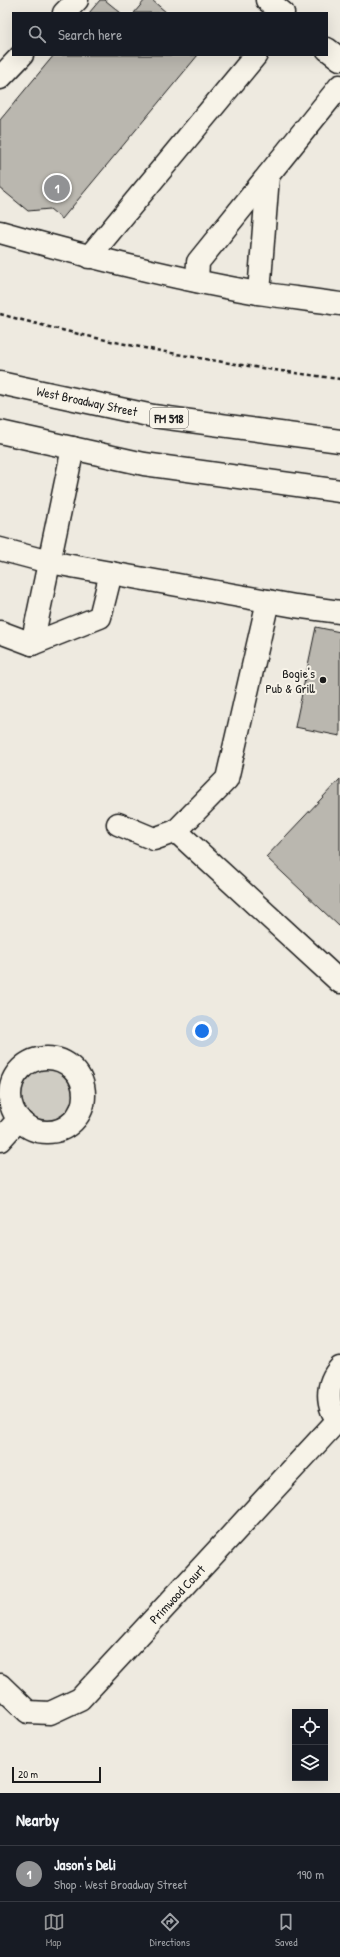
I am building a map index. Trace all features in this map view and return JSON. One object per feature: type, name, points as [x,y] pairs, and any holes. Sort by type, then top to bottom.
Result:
[{"type":"main road","points":[[65,12],[77,0]]},
{"type":"main road","points":[[267,0],[282,12]]},
{"type":"main road","points":[[328,50],[340,59]]},
{"type":"main road","points":[[0,78],[21,56]]},
{"type":"main road","points":[[89,257],[255,56]]},
{"type":"main road","points":[[197,280],[198,262],[340,86]]},
{"type":"main road","points":[[259,293],[268,176]]},
{"type":"main road","points":[[0,232],[89,257],[197,280],[259,293],[340,304]]},
{"type":"main road","name":"West Broadway Street","points":[[0,383],[153,416],[340,441]]},
{"type":"main road","points":[[0,432],[144,464],[340,491]]},
{"type":"main road","points":[[32,644],[73,448]]},
{"type":"main road","points":[[0,549],[49,562],[268,601],[340,612]]},
{"type":"main road","points":[[0,632],[32,644],[100,617],[111,573]]},
{"type":"main road","points":[[118,824],[154,839],[176,830],[226,779],[268,601]]},
{"type":"main road","points":[[176,830],[340,982]]},
{"type":"main road","points":[[0,1140],[18,1119]]},
{"type":"main road","name":"Primwood Court","points":[[0,1685],[28,1712],[50,1713],[80,1699],[339,1421],[331,1410],[329,1397],[330,1384],[340,1368]]},
{"type":"path","points":[[0,314],[58,330],[143,348],[252,368],[340,380]]},
{"type":"shaded area","points":[[48,1048],[62,1051],[75,1059],[83,1072],[86,1086],[83,1100],[75,1113],[62,1121],[48,1124],[34,1121],[21,1113],[13,1100],[10,1086],[13,1072],[21,1059],[34,1051]]},
{"type":"building","points":[[100,0],[105,0],[120,12],[90,12]]},
{"type":"building","points":[[145,0],[152,0],[166,12],[135,12]]},
{"type":"building","points":[[53,56],[197,56],[62,219],[50,209],[28,211],[0,188],[0,120]]},
{"type":"building","name":"Bogie's Pub & Grill","points":[[316,627],[340,632],[340,736],[295,727]]},
{"type":"building","points":[[340,779],[340,927],[266,857]]},
{"type":"place","name":"Jason's Deli","points":[[57,188]]},
{"type":"place","name":"Bogie's Pub & Grill","points":[[323,680]]}]
